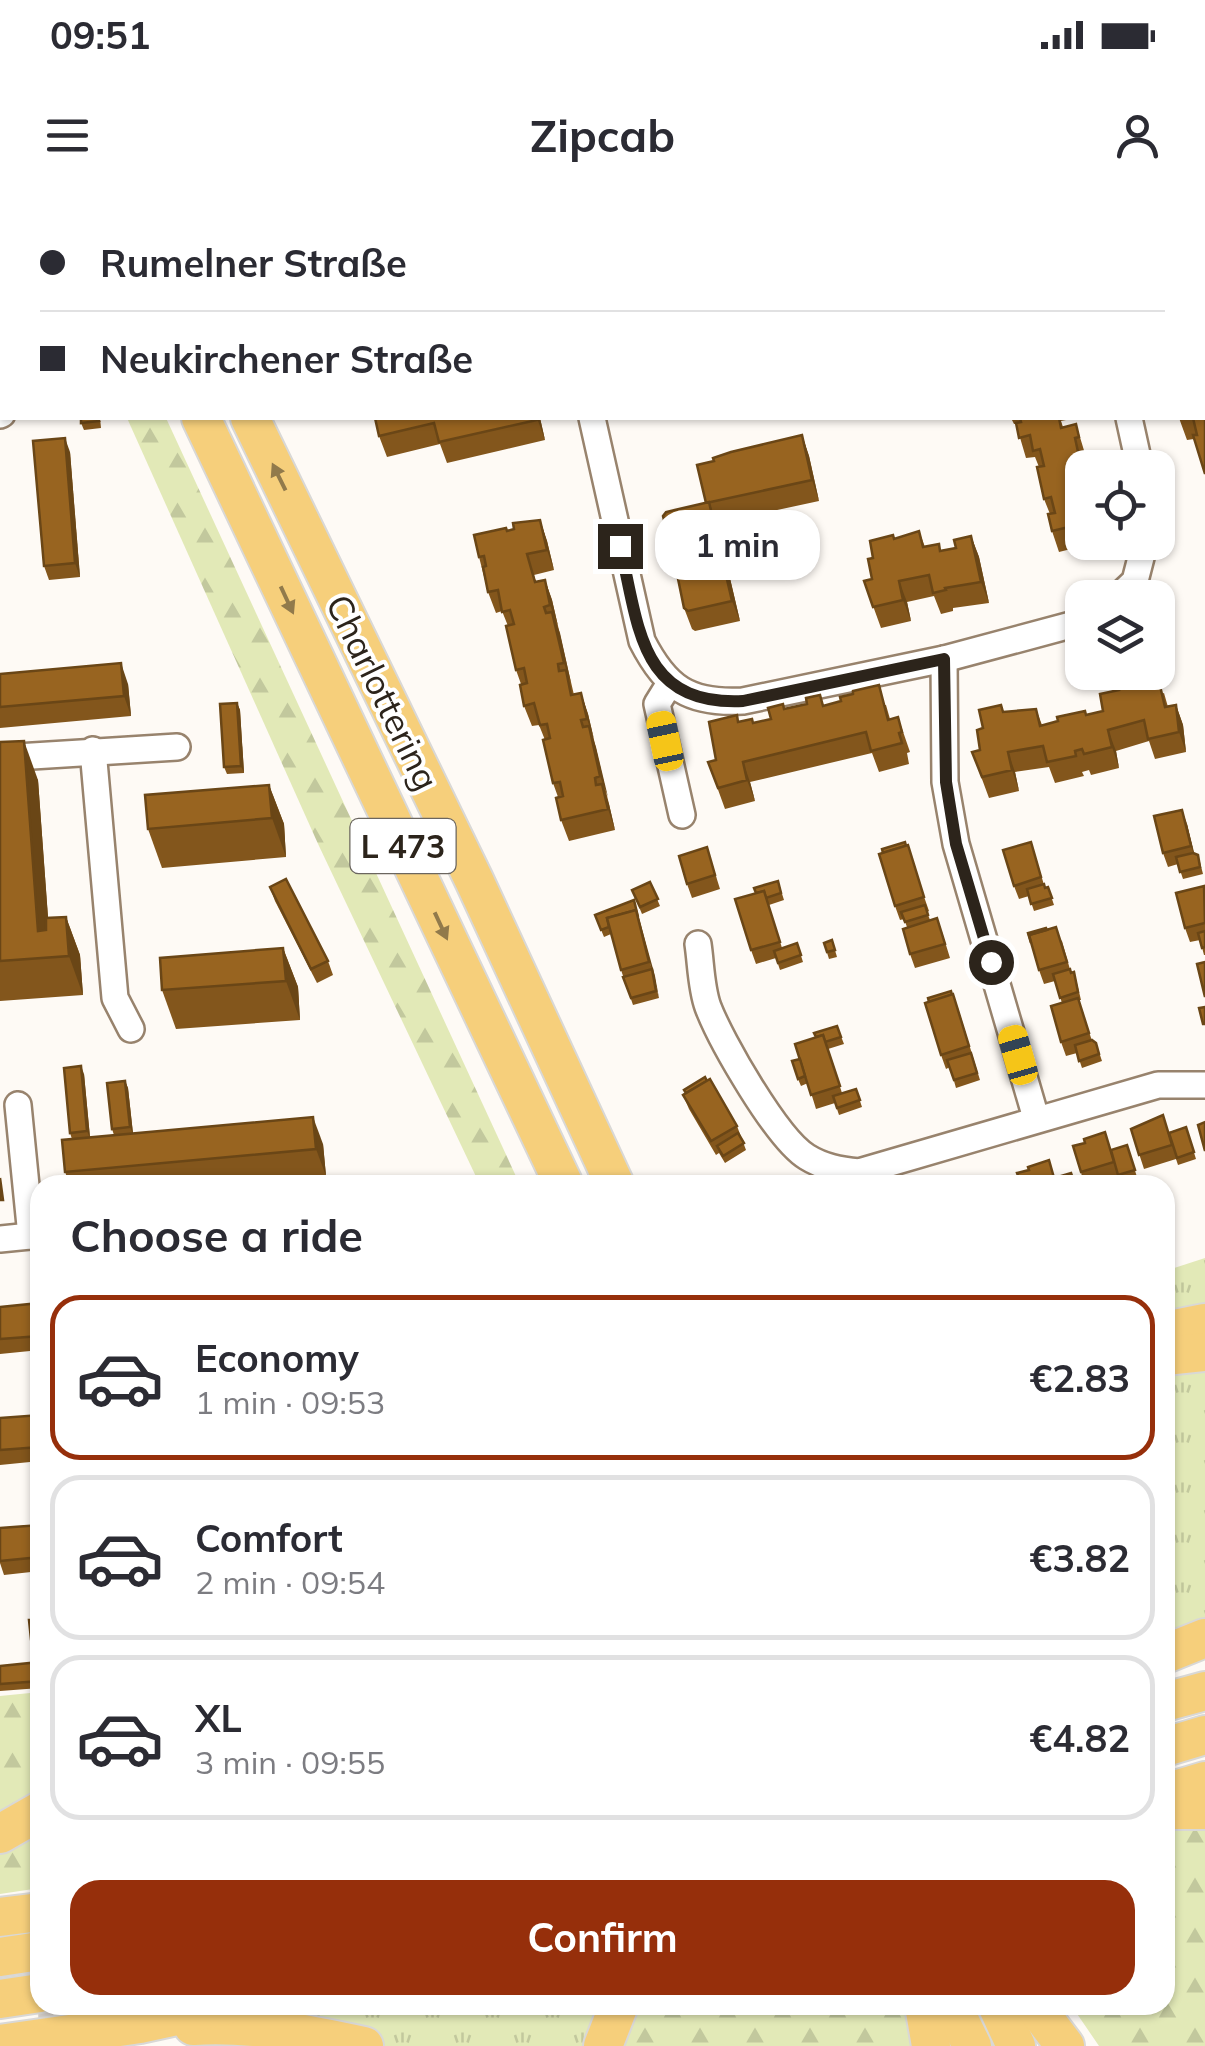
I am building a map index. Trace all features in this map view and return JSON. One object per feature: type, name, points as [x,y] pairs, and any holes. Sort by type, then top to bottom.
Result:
[{"type":"highway","name":"Charlottering","points":[[203,420],[559,1175]]},
{"type":"highway","name":"Charlottering","points":[[251,420],[474,880],[611,1175]]},
{"type":"highway","points":[[474,880],[555,1007],[633,1175]]},
{"type":"highway","points":[[1175,1329],[1205,1323]]},
{"type":"highway","points":[[1175,1355],[1205,1352]]},
{"type":"highway","points":[[1175,1652],[1205,1642]]},
{"type":"highway","points":[[1175,1699],[1205,1691]]},
{"type":"highway","points":[[1175,1743],[1205,1735]]},
{"type":"highway","points":[[1175,1790],[1205,1781]]},
{"type":"highway","points":[[1175,1810],[1205,1810]]},
{"type":"highway","points":[[0,1834],[30,1817]]},
{"type":"highway","points":[[0,1918],[30,1914]]},
{"type":"highway","points":[[0,1957],[30,1952]]},
{"type":"highway","points":[[0,1999],[30,1994]]},
{"type":"highway","points":[[0,2044],[181,2015]]},
{"type":"highway","points":[[603,2046],[615,2015]]},
{"type":"highway","points":[[926,2015],[931,2046]]},
{"type":"highway","points":[[957,2015],[972,2046]]},
{"type":"highway","points":[[1002,2015],[1016,2046]]},
{"type":"highway","points":[[1038,2015],[1052,2046]]},
{"type":"highway","points":[[1041,2015],[1065,2046]]},
{"type":"highway","points":[[140,2024],[229,2024],[305,2033],[364,2046]]},
{"type":"street","points":[[592,420],[642,640],[670,684],[690,695],[714,702],[743,701],[944,659],[1065,627]]},
{"type":"street","points":[[1128,420],[1136,450]]},
{"type":"street","points":[[944,659],[946,782],[956,844],[1036,1118]]},
{"type":"street","points":[[670,684],[657,704],[682,816]]},
{"type":"street","points":[[0,758],[177,747]]},
{"type":"street","points":[[93,750],[114,998],[130,1028]]},
{"type":"street","points":[[698,944],[708,1006],[779,1132],[804,1156],[830,1168],[859,1172],[1158,1085],[1205,1085]]},
{"type":"street","points":[[18,1105],[30,1197]]},
{"type":"street","points":[[0,1239],[30,1236]]},
{"type":"green space","points":[[128,420],[167,420],[515,1175],[475,1175],[319,846]]},
{"type":"green space","points":[[1205,1258],[1205,1629],[1175,1638],[1175,1268]]},
{"type":"green space","points":[[30,1693],[30,1795],[0,1812],[0,1696]]},
{"type":"green space","points":[[1175,1827],[1205,1827],[1205,2046],[1099,2046],[1078,2015],[1175,2015]]},
{"type":"green space","points":[[30,1829],[30,1890],[0,1894],[0,1847]]},
{"type":"green space","points":[[283,2015],[606,2015],[594,2046],[382,2046]]},
{"type":"green space","points":[[629,2015],[917,2015],[923,2046],[614,2046]]},
{"type":"building","points":[[375,420],[537,420],[439,442],[434,423],[379,436]]},
{"type":"building","points":[[1059,420],[1061,428],[1076,424],[1078,450],[1065,450],[1065,528],[1052,531],[1048,514],[1055,513],[1051,497],[1044,499],[1037,467],[1044,466],[1040,449],[1033,451],[1030,435],[1019,438],[1016,423]]},
{"type":"building","points":[[1193,420],[1205,420],[1205,474],[1193,435],[1197,435]]},
{"type":"building","points":[[802,435],[812,480],[706,503],[697,465],[731,452]]},
{"type":"building","points":[[65,438],[75,563],[44,566],[33,441]]},
{"type":"building","points":[[709,502],[732,601],[688,611],[684,608],[677,561],[663,516]]},
{"type":"building","points":[[540,520],[547,550],[527,554],[535,582],[545,580],[550,605],[544,607],[546,613],[552,612],[564,663],[558,664],[559,671],[566,670],[571,695],[581,693],[587,719],[581,720],[583,727],[589,726],[600,776],[595,778],[596,785],[602,784],[608,809],[561,820],[556,798],[563,796],[560,782],[553,783],[543,740],[550,738],[547,724],[540,725],[534,703],[524,706],[520,685],[527,683],[524,668],[516,670],[506,626],[514,624],[510,610],[502,612],[498,590],[488,592],[484,556],[479,557],[474,535],[506,528],[507,531],[514,529],[513,523]]},
{"type":"building","points":[[919,531],[923,547],[939,544],[940,551],[956,548],[954,540],[971,536],[981,582],[933,593],[929,575],[899,581],[903,600],[873,607],[864,581],[872,579],[870,541]]},
{"type":"building","points":[[121,663],[124,696],[0,707],[0,674]]},
{"type":"building","points":[[879,685],[888,720],[898,717],[902,743],[871,751],[866,732],[743,762],[747,780],[718,788],[708,762],[716,760],[709,722],[737,715],[738,722],[752,719],[753,723],[771,719],[768,708],[807,704],[806,698],[820,695],[823,706],[841,701],[840,697],[853,691]]},
{"type":"building","points":[[1161,690],[1165,707],[1176,705],[1179,732],[1148,739],[1144,720],[1108,730],[1112,747],[1084,754],[1082,749],[1075,751],[1076,756],[1047,762],[1043,746],[1008,752],[1012,770],[982,777],[972,752],[980,750],[977,730],[983,728],[979,710],[1001,705],[1003,712],[1036,709],[1040,726],[1058,721],[1057,717],[1103,711],[1100,694]]},
{"type":"building","points":[[237,703],[241,766],[224,767],[220,704]]},
{"type":"building","points":[[24,741],[38,931],[46,930],[46,918],[66,917],[69,956],[0,961],[0,742]]},
{"type":"building","points":[[269,785],[272,818],[148,829],[145,795]]},
{"type":"building","points":[[1182,810],[1191,846],[1163,853],[1154,816]]},
{"type":"building","points":[[905,842],[906,846],[883,853],[882,849]]},
{"type":"building","points":[[1031,842],[1041,877],[1014,886],[1003,850]]},
{"type":"building","points":[[908,845],[924,897],[895,906],[879,854]]},
{"type":"building","points":[[707,847],[715,875],[687,884],[679,856]]},
{"type":"building","points":[[1198,855],[1200,867],[1180,872],[1176,857]]},
{"type":"building","points":[[286,879],[328,961],[311,969],[270,887]]},
{"type":"building","points":[[778,881],[781,893],[766,898],[764,891],[756,893],[754,888]]},
{"type":"building","points":[[650,882],[658,899],[640,907],[632,890]]},
{"type":"building","points":[[1044,884],[1052,898],[1031,904],[1027,889]]},
{"type":"building","points":[[1204,886],[1205,923],[1185,928],[1176,893]]},
{"type":"building","points":[[764,891],[780,942],[751,950],[735,899]]},
{"type":"building","points":[[634,900],[638,917],[636,910],[607,918],[609,927],[601,930],[595,915]]},
{"type":"building","points":[[925,905],[928,915],[905,922],[901,912]]},
{"type":"building","points":[[636,910],[649,962],[621,970],[607,918]]},
{"type":"building","points":[[937,918],[945,944],[910,954],[903,929]]},
{"type":"building","points":[[1056,927],[1067,962],[1039,970],[1029,935]]},
{"type":"building","points":[[1205,931],[1205,947],[1202,948],[1198,933]]},
{"type":"building","points":[[832,940],[835,950],[827,952],[824,943]]},
{"type":"building","points":[[797,943],[801,955],[778,963],[774,951]]},
{"type":"building","points":[[283,948],[286,981],[162,990],[160,958]]},
{"type":"building","points":[[1205,962],[1205,997],[1197,964]]},
{"type":"building","points":[[652,969],[656,991],[631,998],[623,977]]},
{"type":"building","points":[[1070,969],[1078,992],[1060,998],[1053,974]]},
{"type":"building","points":[[951,991],[952,995],[929,1002],[928,998]]},
{"type":"building","points":[[953,994],[969,1046],[941,1055],[925,1003]]},
{"type":"building","points":[[1078,998],[1089,1033],[1061,1042],[1051,1006]]},
{"type":"building","points":[[1205,1007],[1205,1024],[1203,1024],[1199,1008]]},
{"type":"building","points":[[837,1026],[841,1037],[825,1042],[823,1035],[816,1037],[814,1033]]},
{"type":"building","points":[[823,1035],[840,1086],[811,1095],[795,1044]]},
{"type":"building","points":[[1092,1040],[1099,1054],[1079,1061],[1075,1045]]},
{"type":"building","points":[[971,1053],[977,1073],[954,1080],[947,1060]]},
{"type":"building","points":[[800,1059],[805,1076],[798,1079],[792,1061]]},
{"type":"building","points":[[81,1066],[87,1131],[70,1133],[64,1068]]},
{"type":"building","points":[[705,1077],[707,1081],[686,1093],[684,1090]]},
{"type":"building","points":[[710,1079],[737,1126],[711,1141],[683,1095]]},
{"type":"building","points":[[125,1081],[130,1127],[112,1129],[107,1083]]},
{"type":"building","points":[[856,1089],[860,1100],[837,1108],[833,1096]]},
{"type":"building","points":[[1163,1115],[1172,1145],[1139,1155],[1131,1129]]},
{"type":"building","points":[[313,1117],[316,1149],[65,1172],[62,1140]]},
{"type":"building","points":[[1205,1122],[1205,1151],[1198,1125]]},
{"type":"building","points":[[1186,1127],[1194,1152],[1177,1158],[1169,1133]]},
{"type":"building","points":[[1105,1132],[1114,1162],[1081,1172],[1073,1146]]},
{"type":"building","points":[[738,1133],[744,1143],[723,1156],[717,1146]]},
{"type":"building","points":[[1127,1145],[1135,1170],[1118,1175],[1111,1150]]},
{"type":"building","points":[[1049,1160],[1053,1175],[1018,1175]]},
{"type":"building","points":[[30,1304],[30,1337],[0,1339],[0,1307]]},
{"type":"building","points":[[30,1416],[30,1448],[0,1450],[0,1418]]},
{"type":"building","points":[[30,1526],[30,1558],[0,1561],[0,1528]]},
{"type":"building","points":[[30,1663],[30,1682],[0,1684],[0,1666]]},
{"type":"tunnel","points":[[57,2015],[58,2046]]},
{"type":"route","points":[[620,546],[642,640],[670,684],[690,695],[714,702],[743,701],[944,659],[946,782],[956,844],[991,962]]}]
